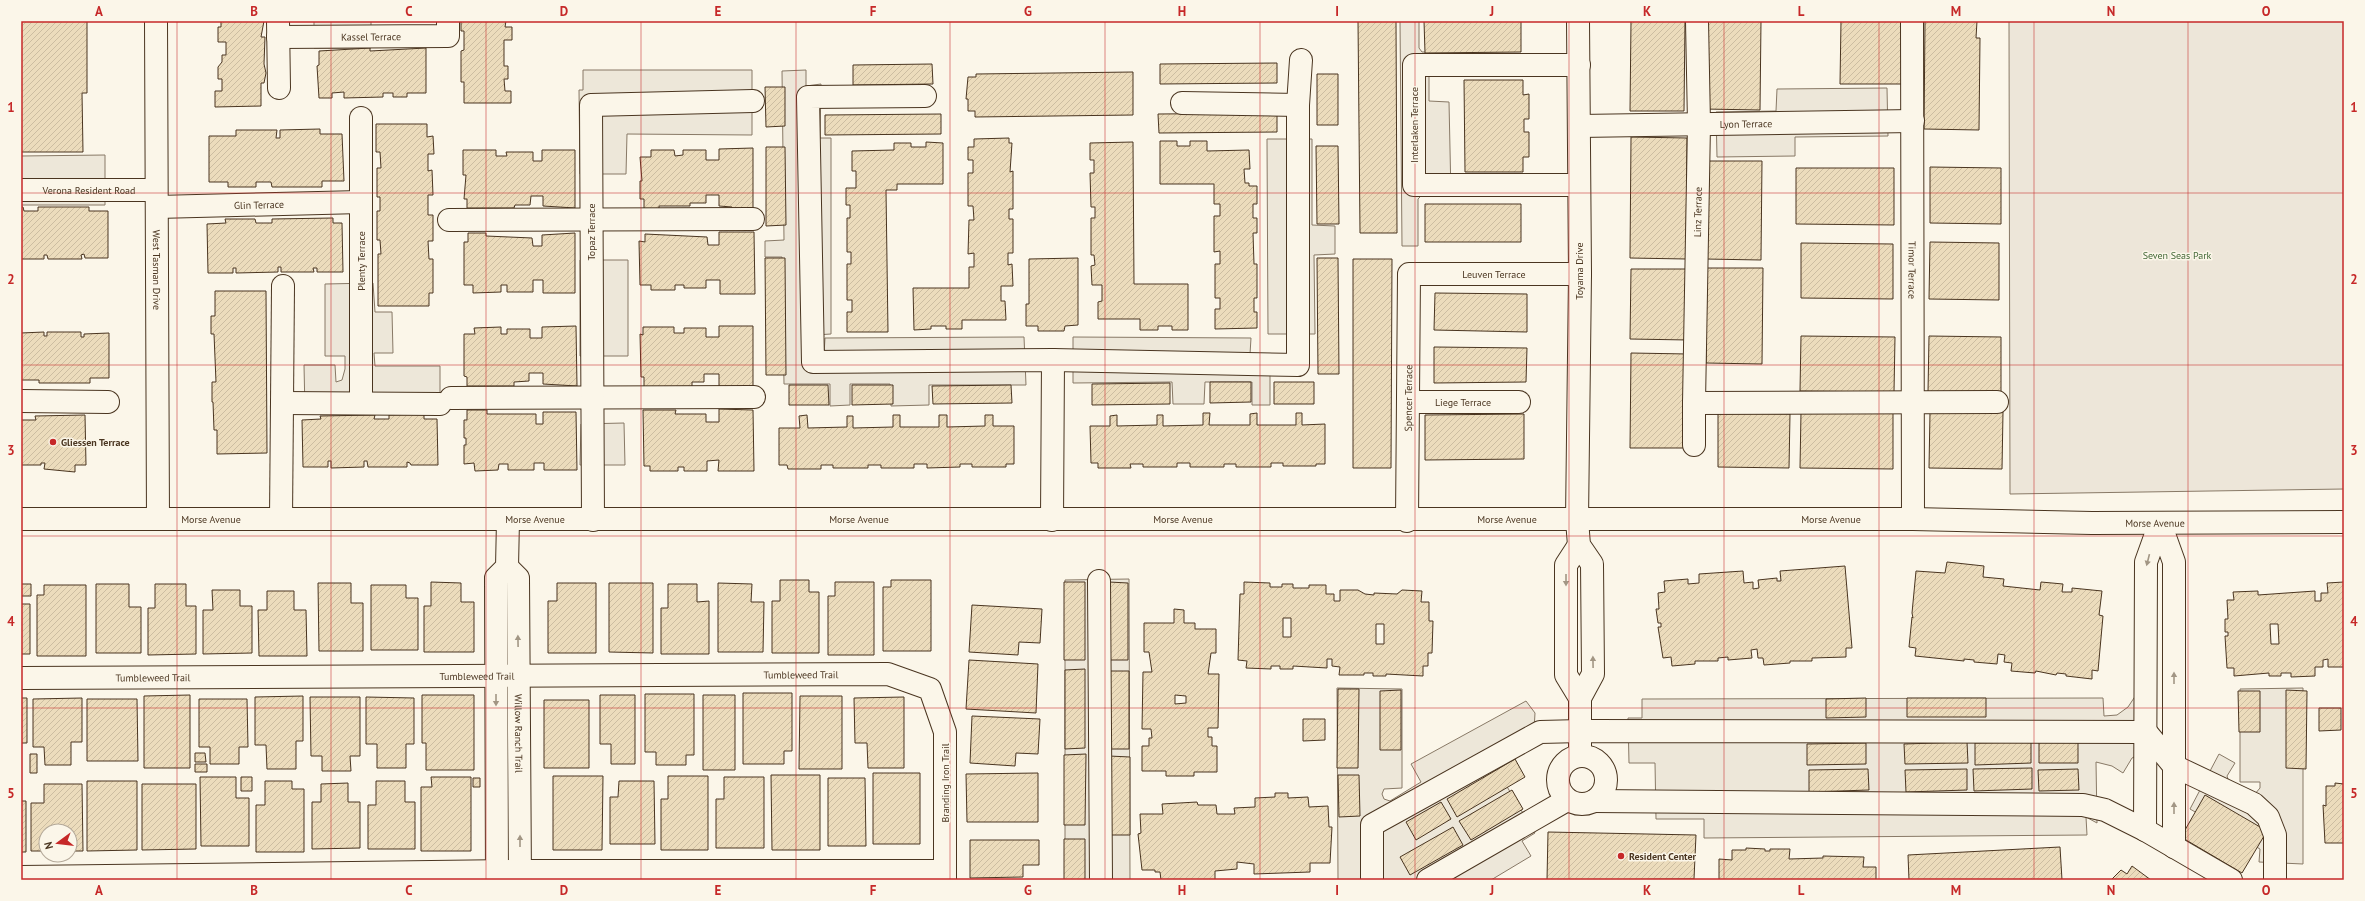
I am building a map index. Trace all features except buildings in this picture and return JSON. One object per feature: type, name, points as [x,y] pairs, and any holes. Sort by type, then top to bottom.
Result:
[{"type":"street","name":"West Tasman Drive","points":[[156,21],[158,519]]},
{"type":"street","name":"Kassel Terrace","points":[[279,88],[278,29],[448,36],[448,21]]},
{"type":"street","name":"Toyama Drive","points":[[1578,21],[1580,274],[1577,520],[1579,545],[1592,564],[1593,674],[1580,698],[1581,730]]},
{"type":"street","name":"Linz Terrace","points":[[1694,445],[1699,124],[1697,21]]},
{"type":"street","name":"Timor Terrace","points":[[1912,21],[1913,519]]},
{"type":"street","points":[[924,96],[808,97],[813,362],[1053,360],[1298,365],[1298,105],[1301,60]]},
{"type":"street","name":"Interlaken Terrace","points":[[1579,65],[1414,65],[1414,185],[1579,184]]},
{"type":"street","name":"Topaz Terrace","points":[[593,520],[591,105],[753,101]]},
{"type":"street","points":[[1182,103],[1298,105]]},
{"type":"street","name":"Plenty Terrace","points":[[361,118],[361,404]]},
{"type":"street","name":"Lyon Terrace","points":[[1579,126],[1913,121]]},
{"type":"street","name":"Verona Resident Road","points":[[21,190],[156,199]]},
{"type":"street","name":"Glin Terrace","points":[[156,199],[361,202]]},
{"type":"street","points":[[449,220],[753,219]]},
{"type":"street","name":"Leuven Terrace","points":[[1409,274],[1580,274]]},
{"type":"street","name":"Spencer Terrace","points":[[1407,521],[1409,274]]},
{"type":"street","points":[[281,519],[283,286]]},
{"type":"street","points":[[1052,520],[1053,360]]},
{"type":"street","points":[[282,403],[361,404],[592,398],[754,397]]},
{"type":"street","points":[[21,401],[108,402]]},
{"type":"street","name":"Liege Terrace","points":[[1408,402],[1519,402]]},
{"type":"street","points":[[1694,403],[1997,402]]},
{"type":"street","name":"Morse Avenue","points":[[21,520],[1407,521],[1913,519],[2160,523],[2344,522]]},
{"type":"street","points":[[497,876],[496,578],[507,567],[508,520]]},
{"type":"street","points":[[2145,830],[2146,562],[2160,523]]},
{"type":"street","points":[[2160,523],[2174,562],[2174,847]]},
{"type":"street","name":"Willow Ranch Trail","points":[[507,567],[518,578],[520,876]]},
{"type":"street","points":[[1099,581],[1101,880]]},
{"type":"street","name":"Tumbleweed Trail","points":[[21,678],[888,674],[930,689]]},
{"type":"street","name":"Branding Iron Trail","points":[[930,689],[945,732],[945,875]]},
{"type":"street","points":[[1372,880],[1372,825],[1540,732],[1581,730],[2146,732]]},
{"type":"street","points":[[1580,756],[1581,730]]},
{"type":"street","points":[[2146,732],[2174,766],[2254,804],[2268,817],[2275,834],[2275,880]]},
{"type":"street","points":[[1594,801],[1605,788],[1605,773],[1596,760],[1580,756],[1565,762],[1559,773],[1558,786],[1567,800],[1581,805],[1594,801],[2083,805],[2105,810],[2145,830],[2231,880]]},
{"type":"street","points":[[1428,880],[1567,800]]},
{"type":"street","points":[[21,878],[945,875]]},
{"type":"green space","name":"Seven Seas Park","points":[[2009,21],[2344,21],[2344,489],[2010,494]]},
{"type":"shaded area","points":[[314,21],[371,21],[371,48],[314,48]]},
{"type":"shaded area","points":[[1400,21],[1419,21],[1419,48],[1422,52],[1429,52],[1429,101],[1449,102],[1451,196],[1421,196],[1418,199],[1418,246],[1402,246]]},
{"type":"shaded area","points":[[583,70],[752,70],[752,135],[627,134],[626,174],[580,174],[579,90],[583,90]]},
{"type":"shaded area","points":[[806,70],[806,86],[821,84],[820,138],[831,138],[831,334],[815,335],[824,354],[825,338],[1024,337],[1026,385],[929,385],[929,405],[891,406],[890,384],[850,384],[850,405],[830,406],[830,384],[784,384],[782,257],[765,257],[765,241],[784,240],[782,71]]},
{"type":"shaded area","points":[[1887,88],[1888,136],[1795,137],[1795,156],[1717,157],[1716,112],[1776,111],[1777,89]]},
{"type":"shaded area","points":[[1267,139],[1312,139],[1312,225],[1335,226],[1335,254],[1314,255],[1315,334],[1268,334]]},
{"type":"shaded area","points":[[105,155],[105,205],[21,205],[21,156]]},
{"type":"shaded area","points":[[580,260],[628,260],[628,356],[580,356]]},
{"type":"shaded area","points":[[373,283],[375,312],[392,312],[393,353],[374,353],[375,366],[440,366],[440,412],[305,412],[304,365],[335,365],[336,382],[342,380],[345,369],[345,356],[325,356],[325,284]]},
{"type":"shaded area","points":[[1073,337],[1251,338],[1250,354],[1270,355],[1270,405],[1252,405],[1252,382],[1205,382],[1204,404],[1173,404],[1172,382],[1073,383]]},
{"type":"shaded area","points":[[624,423],[625,465],[580,465],[581,424]]},
{"type":"shaded area","points":[[1129,579],[1130,880],[1065,880],[1065,580]]},
{"type":"shaded area","points":[[1337,688],[1402,689],[1402,788],[1384,789],[1382,794],[1384,799],[1390,801],[1421,782],[1411,764],[1526,701],[1535,713],[1533,748],[1513,759],[1522,776],[1506,785],[1535,833],[1522,841],[1531,856],[1491,880],[1338,880]]},
{"type":"shaded area","points":[[2303,688],[2303,864],[2259,862],[2260,849],[2190,809],[2219,754],[2235,763],[2227,776],[2229,782],[2254,795],[2260,788],[2260,782],[2240,782],[2240,689]]},
{"type":"shaded area","points":[[2136,695],[2136,756],[2132,758],[2123,773],[2112,766],[2096,762],[2097,823],[2086,817],[2087,835],[1704,838],[1704,819],[1656,819],[1655,763],[1629,763],[1628,718],[1642,718],[1642,699],[2103,698],[2104,716],[2117,715],[2128,707]]},
{"type":"place","name":"Gliessen Terrace","points":[[53,442]]},
{"type":"place","name":"Resident Center","points":[[1621,856]]}]
